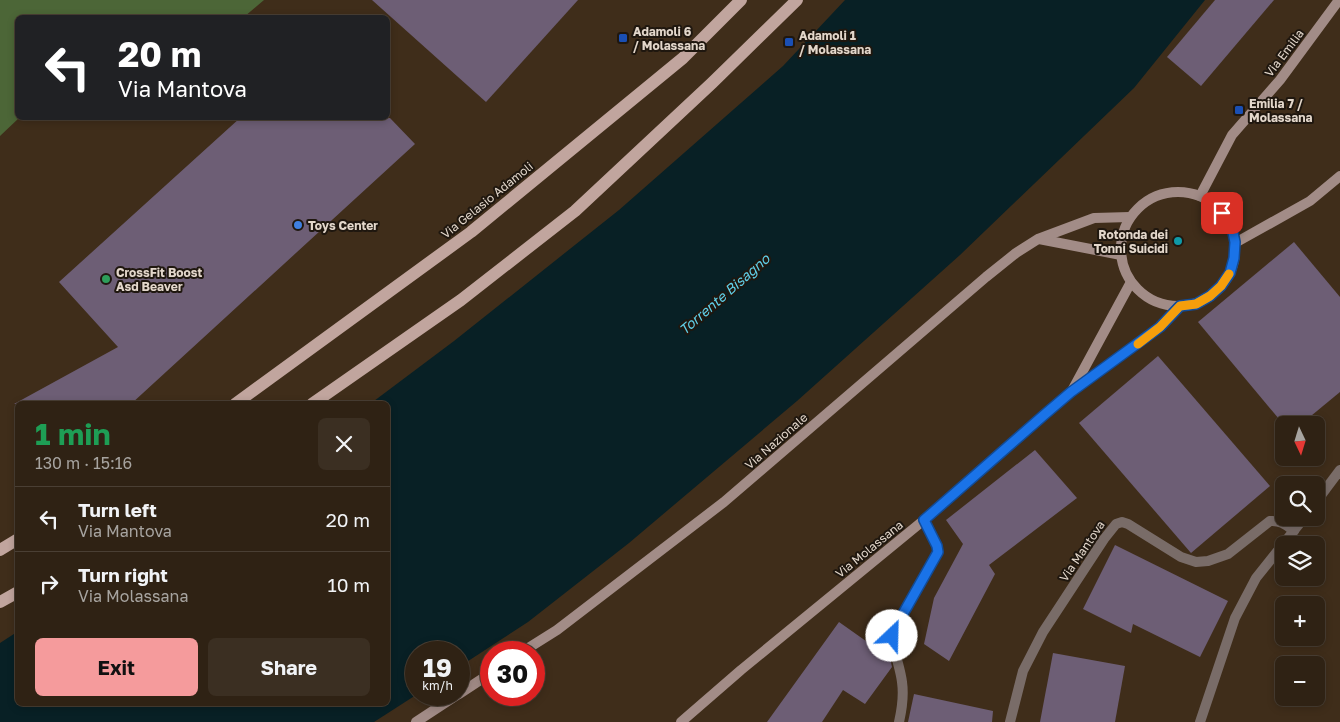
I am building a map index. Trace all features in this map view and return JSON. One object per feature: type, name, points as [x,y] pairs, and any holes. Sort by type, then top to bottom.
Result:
[{"type":"main road","name":"Via Gelasio Adamoli","points":[[239,401],[471,232],[682,58],[741,0]]},
{"type":"main road","points":[[316,401],[461,300],[575,211],[712,83],[797,0]]},
{"type":"main road","name":"Via Emilia","points":[[1200,196],[1232,135],[1280,80],[1339,0]]},
{"type":"main road","points":[[1235,242],[1310,202],[1340,176]]},
{"type":"main road","points":[[1174,192],[1200,196],[1212,203],[1222,213],[1232,228],[1235,242],[1234,258],[1230,273],[1221,286],[1210,296],[1196,304],[1166,305],[1140,292],[1131,282],[1124,269],[1121,255],[1122,236],[1130,217],[1149,199],[1161,194],[1174,192]]},
{"type":"main road","name":"Via Nazionale","points":[[540,641],[557,630],[724,502],[1016,253],[1038,239],[1094,218],[1130,217]]},
{"type":"main road","points":[[1038,239],[1121,255]]},
{"type":"main road","name":"Via Molassana","points":[[1071,392],[1131,282]]},
{"type":"main road","name":"Via Molassana","points":[[681,722],[924,520],[1071,392],[1160,327],[1180,306]]},
{"type":"main road","points":[[0,550],[15,541]]},
{"type":"main road","points":[[0,602],[15,594]]},
{"type":"main road","points":[[416,722],[440,706]]},
{"type":"street","points":[[1325,490],[1340,470]]},
{"type":"street","points":[[899,722],[903,703],[902,682],[892,636],[938,552],[924,520]]},
{"type":"street","name":"Via Mantova","points":[[1010,722],[1023,671],[1043,632],[1104,539],[1116,524],[1122,522],[1128,524],[1180,557],[1196,562],[1208,561],[1228,554],[1270,521],[1284,523],[1294,531]]},
{"type":"street","points":[[1200,722],[1235,618],[1256,578],[1298,526]]},
{"type":"green space","points":[[0,0],[264,0],[246,15],[15,15],[15,120],[17,120],[0,136]]},
{"type":"water","name":"Torrente Bisagno","points":[[845,0],[1205,0],[1134,88],[960,255],[797,401],[629,543],[528,622],[499,641],[480,641],[480,653],[470,660],[470,641],[405,641],[405,702],[374,722],[0,722],[0,643],[15,633],[15,706],[390,706],[390,401],[374,401],[454,341],[619,210],[783,66]]},
{"type":"building","points":[[372,0],[578,0],[486,102]]},
{"type":"building","points":[[1215,0],[1274,0],[1201,86],[1167,57]]},
{"type":"building","points":[[390,118],[415,144],[134,401],[19,401],[118,347],[59,282],[238,120],[390,120]]},
{"type":"building","points":[[1294,242],[1340,297],[1340,392],[1311,416],[1276,416],[1198,322]]},
{"type":"building","points":[[1158,356],[1270,486],[1191,553],[1079,423]]},
{"type":"building","points":[[1035,450],[1077,498],[989,565],[995,574],[949,661],[924,644],[934,598],[963,544],[946,520]]},
{"type":"building","points":[[1115,545],[1228,601],[1200,657],[1133,624],[1131,633],[1083,609]]},
{"type":"building","points":[[839,622],[890,658],[892,667],[865,704],[843,690],[822,722],[767,722]]},
{"type":"building","points":[[1053,653],[1125,666],[1115,722],[1040,722]]},
{"type":"building","points":[[914,694],[993,711],[992,722],[908,722]]},
{"type":"slow traffic","points":[[1138,344],[1160,327],[1180,306],[1196,304],[1210,296],[1221,286],[1229,274]]},
{"type":"place","name":"Adamoli 6 / Molassana","points":[[623,38]]},
{"type":"place","name":"Adamoli 1 / Molassana","points":[[789,42]]},
{"type":"place","name":"Emilia 7 / Molassana","points":[[1239,110]]},
{"type":"place","name":"Toys Center","points":[[298,225]]},
{"type":"place","name":"Rotonda dei Tonni Suicidi","points":[[1178,241]]},
{"type":"place","name":"CrossFit Boost Asd Beaver","points":[[106,279]]},
{"type":"route","points":[[892,636],[938,552],[924,520],[1071,392],[1160,327],[1180,306],[1196,304],[1210,296],[1221,286],[1230,273],[1234,258],[1235,242],[1232,228],[1222,213]]}]
